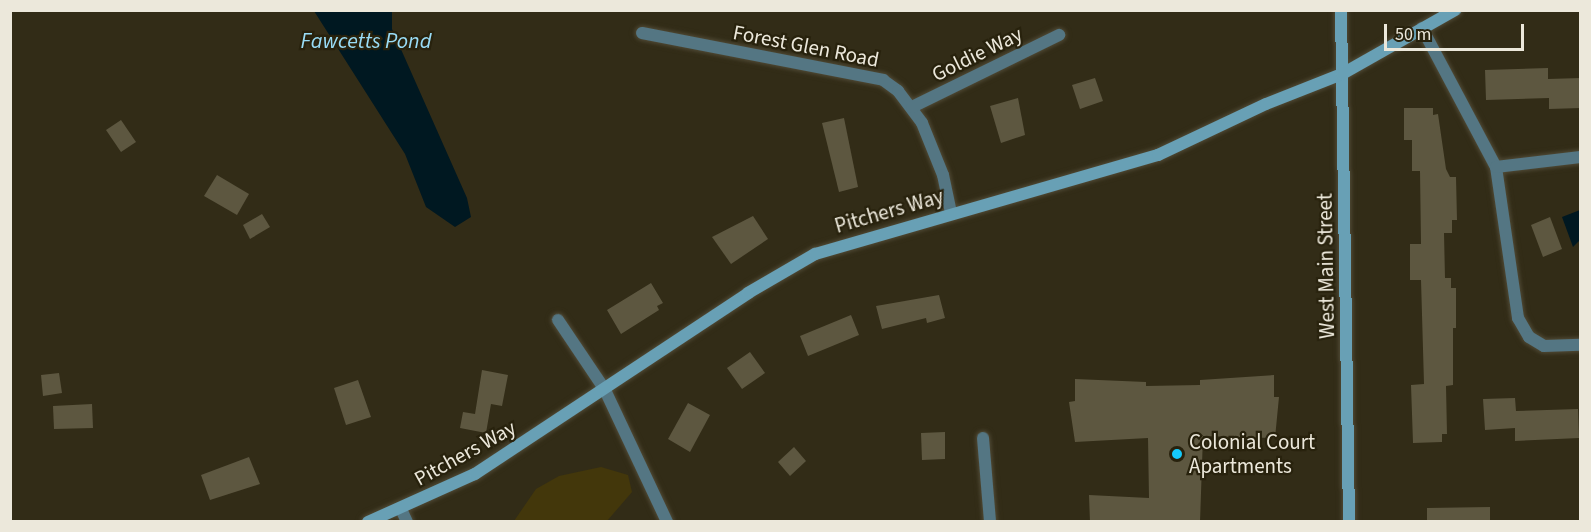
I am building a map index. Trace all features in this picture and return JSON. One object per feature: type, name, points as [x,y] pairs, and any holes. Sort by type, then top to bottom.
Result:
[{"type":"main road","name":"West Main Street","points":[[1341,10],[1349,522]]},
{"type":"main road","name":"Pitchers Way","points":[[368,522],[475,474],[605,390],[748,293],[815,254],[951,213],[1137,163],[1342,75],[1455,10]]},
{"type":"street","points":[[1422,28],[1496,167],[1518,318],[1529,337],[1544,346],[1581,345]]},
{"type":"street","name":"Forest Glen Road","points":[[642,33],[883,80],[912,107],[937,158],[951,213]]},
{"type":"street","name":"Goldie Way","points":[[912,107],[1059,35]]},
{"type":"street","points":[[1496,167],[1581,157]]},
{"type":"street","points":[[558,320],[605,390],[667,522]]},
{"type":"street","points":[[983,438],[990,522]]},
{"type":"street","points":[[401,509],[407,522]]},
{"type":"shaded area","points":[[601,467],[628,475],[632,492],[607,521],[514,521],[536,489],[559,476]]},
{"type":"water","name":"Fawcetts Pond","points":[[314,11],[392,11],[392,29],[467,198],[471,217],[455,227],[426,207],[405,154]]},
{"type":"water","points":[[1580,210],[1580,240],[1573,247],[1562,217]]},
{"type":"building","points":[[1548,68],[1548,79],[1581,78],[1581,108],[1549,109],[1549,98],[1486,100],[1485,70]]},
{"type":"building","points":[[1095,78],[1103,101],[1080,109],[1072,85]]},
{"type":"building","points":[[1018,98],[1025,135],[1001,143],[990,106]]},
{"type":"building","points":[[1404,108],[1433,108],[1433,115],[1438,114],[1446,169],[1450,177],[1456,177],[1457,220],[1452,220],[1452,233],[1444,233],[1445,278],[1451,278],[1451,288],[1456,288],[1456,328],[1453,328],[1453,385],[1446,386],[1447,434],[1442,434],[1442,442],[1413,443],[1411,385],[1424,384],[1421,280],[1410,280],[1410,244],[1421,244],[1420,171],[1412,171],[1412,140],[1404,140]]},
{"type":"building","points":[[844,118],[858,187],[839,192],[822,123]]},
{"type":"building","points":[[121,120],[136,142],[121,152],[106,130]]},
{"type":"building","points":[[217,175],[249,194],[237,215],[204,196]]},
{"type":"building","points":[[262,214],[270,227],[250,239],[243,225]]},
{"type":"building","points":[[753,216],[768,239],[731,264],[712,237]]},
{"type":"building","points":[[1550,217],[1562,249],[1543,257],[1531,225]]},
{"type":"building","points":[[651,283],[663,303],[657,306],[659,310],[621,334],[607,310]]},
{"type":"building","points":[[939,295],[945,318],[927,323],[926,318],[882,329],[876,306]]},
{"type":"building","points":[[851,315],[859,335],[808,356],[800,336]]},
{"type":"building","points":[[750,352],[765,373],[742,389],[727,368]]},
{"type":"building","points":[[482,370],[508,375],[502,406],[491,404],[486,433],[460,428],[463,412],[475,414]]},
{"type":"building","points":[[59,373],[62,393],[43,396],[41,375]]},
{"type":"building","name":"Colonial Court Apartments","points":[[1274,375],[1274,397],[1279,397],[1275,438],[1203,436],[1200,522],[1090,522],[1089,495],[1149,498],[1148,438],[1075,442],[1069,402],[1075,401],[1075,379],[1146,382],[1146,386],[1200,385],[1200,380]]},
{"type":"building","points":[[358,380],[371,417],[346,425],[334,388]]},
{"type":"building","points":[[1515,398],[1516,411],[1578,409],[1579,438],[1515,441],[1515,428],[1485,430],[1483,399]]},
{"type":"building","points":[[688,403],[710,415],[690,452],[668,439]]},
{"type":"building","points":[[92,404],[93,428],[54,429],[53,406]]},
{"type":"building","points":[[945,432],[945,459],[922,460],[921,433]]},
{"type":"building","points":[[794,447],[806,461],[790,476],[778,462]]},
{"type":"building","points":[[249,457],[260,484],[210,500],[201,475]]},
{"type":"building","points":[[1490,507],[1490,522],[1427,522],[1427,508]]},
{"type":"place","name":"Colonial Court Apartments","points":[[1177,454]]}]
